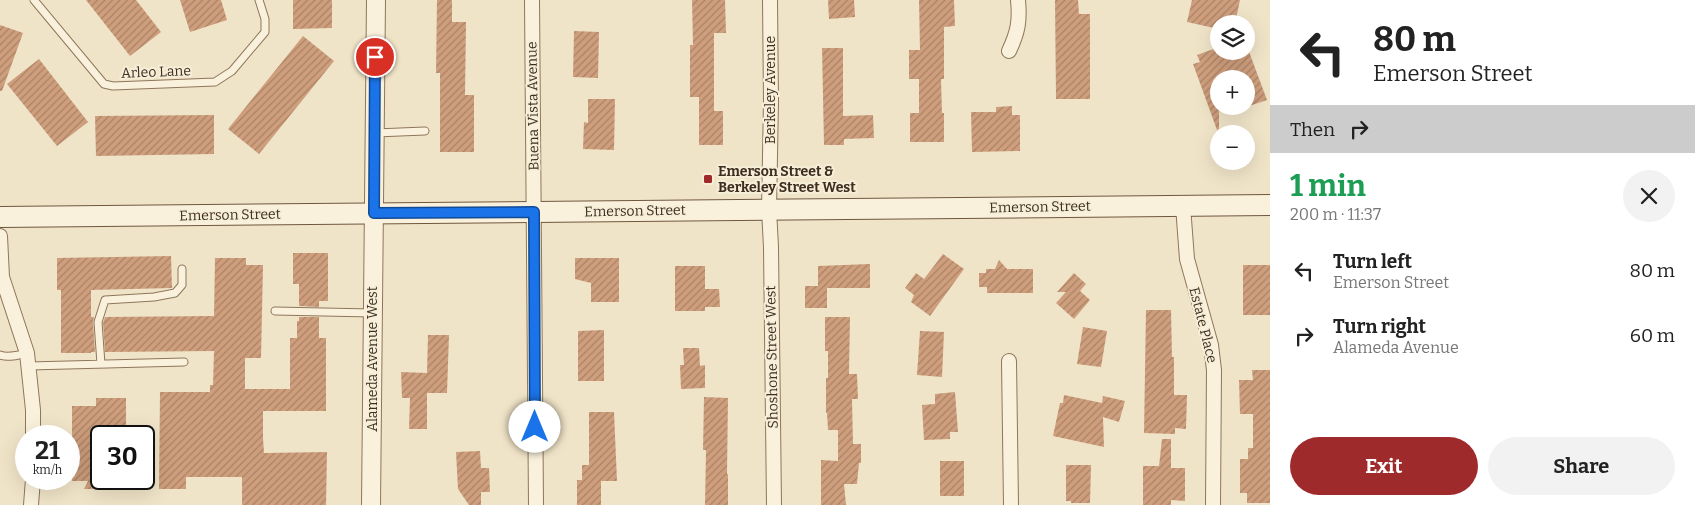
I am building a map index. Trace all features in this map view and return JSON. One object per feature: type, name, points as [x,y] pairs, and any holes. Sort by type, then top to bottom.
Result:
[{"type":"main road","name":"Emerson Street","points":[[0,217],[1270,205]]},
{"type":"street","name":"Alameda Avenue West","points":[[371,505],[376,0]]},
{"type":"street","name":"Buena Vista Avenue","points":[[532,0],[536,505]]},
{"type":"street","name":"Berkeley Avenue","points":[[769,210],[770,0]]},
{"type":"street","points":[[1009,51],[1017,35],[1019,20],[1018,0]]},
{"type":"street","name":"Estate Place","points":[[1183,206],[1187,259],[1211,345],[1214,370],[1213,505]]},
{"type":"street","name":"Shoshone Street West","points":[[769,210],[774,505]]},
{"type":"street","points":[[0,236],[2,277],[28,360],[33,425]]},
{"type":"street","points":[[1009,361],[1011,505]]},
{"type":"street","points":[[31,505],[32,490]]},
{"type":"lane","name":"Arleo Lane","points":[[34,0],[104,84],[113,86],[215,82],[232,71],[265,32],[265,20],[260,0]]},
{"type":"lane","points":[[375,133],[425,131]]},
{"type":"lane","points":[[101,364],[98,322],[105,300],[154,297],[175,293],[182,285],[182,269]]},
{"type":"lane","points":[[275,311],[373,313]]},
{"type":"lane","points":[[0,355],[28,360],[101,364],[184,362]]},
{"type":"building","points":[[86,0],[136,0],[161,32],[130,56]]},
{"type":"building","points":[[180,0],[221,0],[227,20],[190,32]]},
{"type":"building","points":[[293,0],[332,0],[332,28],[293,29]]},
{"type":"building","points":[[437,0],[452,0],[452,22],[466,22],[465,95],[474,95],[474,152],[440,152],[440,73],[436,73]]},
{"type":"building","points":[[692,0],[725,0],[726,33],[714,33],[714,111],[723,111],[723,145],[699,145],[699,97],[690,97],[690,45],[693,45]]},
{"type":"building","points":[[828,0],[854,0],[855,17],[829,19]]},
{"type":"building","points":[[919,0],[954,0],[955,26],[944,27],[944,79],[941,79],[944,142],[910,142],[910,113],[919,113],[919,79],[909,79],[909,50],[920,50]]},
{"type":"building","points":[[1055,0],[1078,0],[1079,14],[1090,14],[1090,99],[1056,99]]},
{"type":"building","points":[[1192,0],[1240,0],[1237,15],[1210,15],[1210,27],[1187,22]]},
{"type":"building","points":[[0,25],[23,33],[2,91],[0,91]]},
{"type":"building","points":[[574,31],[599,32],[598,78],[573,77]]},
{"type":"building","points":[[303,36],[334,61],[259,154],[228,129]]},
{"type":"building","points":[[822,48],[843,48],[843,116],[873,115],[874,138],[844,139],[844,145],[824,145]]},
{"type":"building","points":[[1210,50],[1210,60],[1252,60],[1267,100],[1255,104],[1255,70],[1210,70],[1210,111],[1193,64],[1200,62],[1197,55]]},
{"type":"building","points":[[39,59],[88,122],[57,146],[7,84]]},
{"type":"building","points":[[588,99],[615,99],[614,150],[583,149],[584,122],[588,123]]},
{"type":"building","points":[[1012,106],[1012,115],[1020,115],[1020,151],[972,152],[971,112],[996,112],[996,107]]},
{"type":"building","points":[[214,115],[214,154],[96,156],[95,116]]},
{"type":"building","points":[[1212,115],[1219,115],[1219,125],[1215,125]]},
{"type":"building","points":[[293,253],[328,253],[328,301],[319,301],[319,307],[299,306],[299,284],[293,284]]},
{"type":"building","points":[[943,254],[964,269],[930,316],[911,302],[914,295],[905,288],[916,273],[924,279]]},
{"type":"building","points":[[171,256],[172,288],[91,290],[91,317],[94,317],[95,352],[61,353],[61,290],[57,290],[57,258]]},
{"type":"building","points":[[215,258],[246,258],[246,265],[263,265],[261,358],[245,358],[245,389],[290,389],[290,338],[297,338],[297,321],[299,321],[299,317],[319,317],[319,338],[326,338],[326,411],[263,411],[263,438],[264,453],[327,452],[326,505],[242,505],[242,477],[186,477],[186,489],[159,489],[160,392],[210,392],[210,385],[213,385],[214,351],[105,352],[103,323],[105,317],[214,316]]},
{"type":"building","points":[[575,258],[619,258],[619,302],[591,302],[591,283],[575,279]]},
{"type":"building","points":[[999,260],[1007,269],[1033,269],[1033,293],[987,293],[987,287],[979,287],[979,273],[986,273],[986,269],[995,269]]},
{"type":"building","points":[[870,264],[870,288],[827,288],[827,308],[805,308],[805,286],[818,286],[818,266]]},
{"type":"building","points":[[1243,265],[1270,265],[1270,315],[1243,315]]},
{"type":"building","points":[[675,266],[705,266],[705,289],[719,289],[720,307],[705,307],[705,311],[675,311]]},
{"type":"building","points":[[1074,273],[1086,284],[1080,291],[1090,300],[1074,319],[1056,303],[1066,292],[1057,292]]},
{"type":"building","points":[[1146,310],[1171,310],[1174,395],[1187,395],[1186,429],[1175,428],[1175,434],[1144,433]]},
{"type":"building","points":[[825,317],[850,317],[849,374],[857,374],[858,399],[852,399],[853,444],[861,444],[861,463],[859,463],[857,484],[844,484],[846,505],[821,505],[821,460],[838,461],[838,430],[828,430],[826,413],[828,351],[825,351]]},
{"type":"building","points":[[1083,327],[1107,331],[1101,367],[1077,364]]},
{"type":"building","points":[[604,330],[604,381],[578,381],[578,331]]},
{"type":"building","points":[[920,331],[944,332],[942,377],[917,375]]},
{"type":"building","points":[[428,335],[449,335],[447,393],[427,393],[427,429],[409,429],[410,398],[402,398],[401,372],[427,373]]},
{"type":"building","points":[[683,348],[699,348],[700,366],[705,365],[705,388],[681,389],[680,365],[684,365]]},
{"type":"building","points":[[1252,370],[1270,370],[1270,503],[1247,503],[1247,493],[1240,493],[1240,459],[1248,459],[1248,448],[1253,448],[1253,414],[1240,414],[1239,380],[1253,380]]},
{"type":"building","points":[[955,392],[958,432],[950,432],[950,439],[924,440],[922,405],[935,404],[935,394]]},
{"type":"building","points":[[1064,395],[1102,403],[1103,396],[1125,401],[1119,422],[1103,417],[1104,447],[1053,436],[1060,403],[1063,403]]},
{"type":"building","points":[[704,397],[728,398],[728,505],[705,505],[706,450],[703,450]]},
{"type":"building","points":[[96,398],[126,398],[126,425],[90,425],[90,489],[84,489],[88,481],[80,481],[80,425],[72,425],[72,406],[96,406]]},
{"type":"building","points":[[589,412],[614,412],[617,481],[601,481],[601,505],[577,505],[577,480],[582,480],[582,465],[589,465]]},
{"type":"building","points":[[1162,439],[1171,439],[1171,468],[1185,468],[1185,501],[1171,500],[1171,505],[1143,505],[1143,466],[1159,466]]},
{"type":"building","points":[[480,451],[481,468],[489,468],[490,492],[481,492],[481,505],[469,505],[458,489],[456,452]]},
{"type":"building","points":[[940,461],[964,461],[964,496],[940,496]]},
{"type":"building","points":[[1066,465],[1091,465],[1090,503],[1071,503],[1071,501],[1066,501]]},
{"type":"place","name":"Emerson Street & Berkeley Street West","points":[[708,179]]},
{"type":"route","points":[[375,57],[374,213],[534,212],[535,427]]}]
